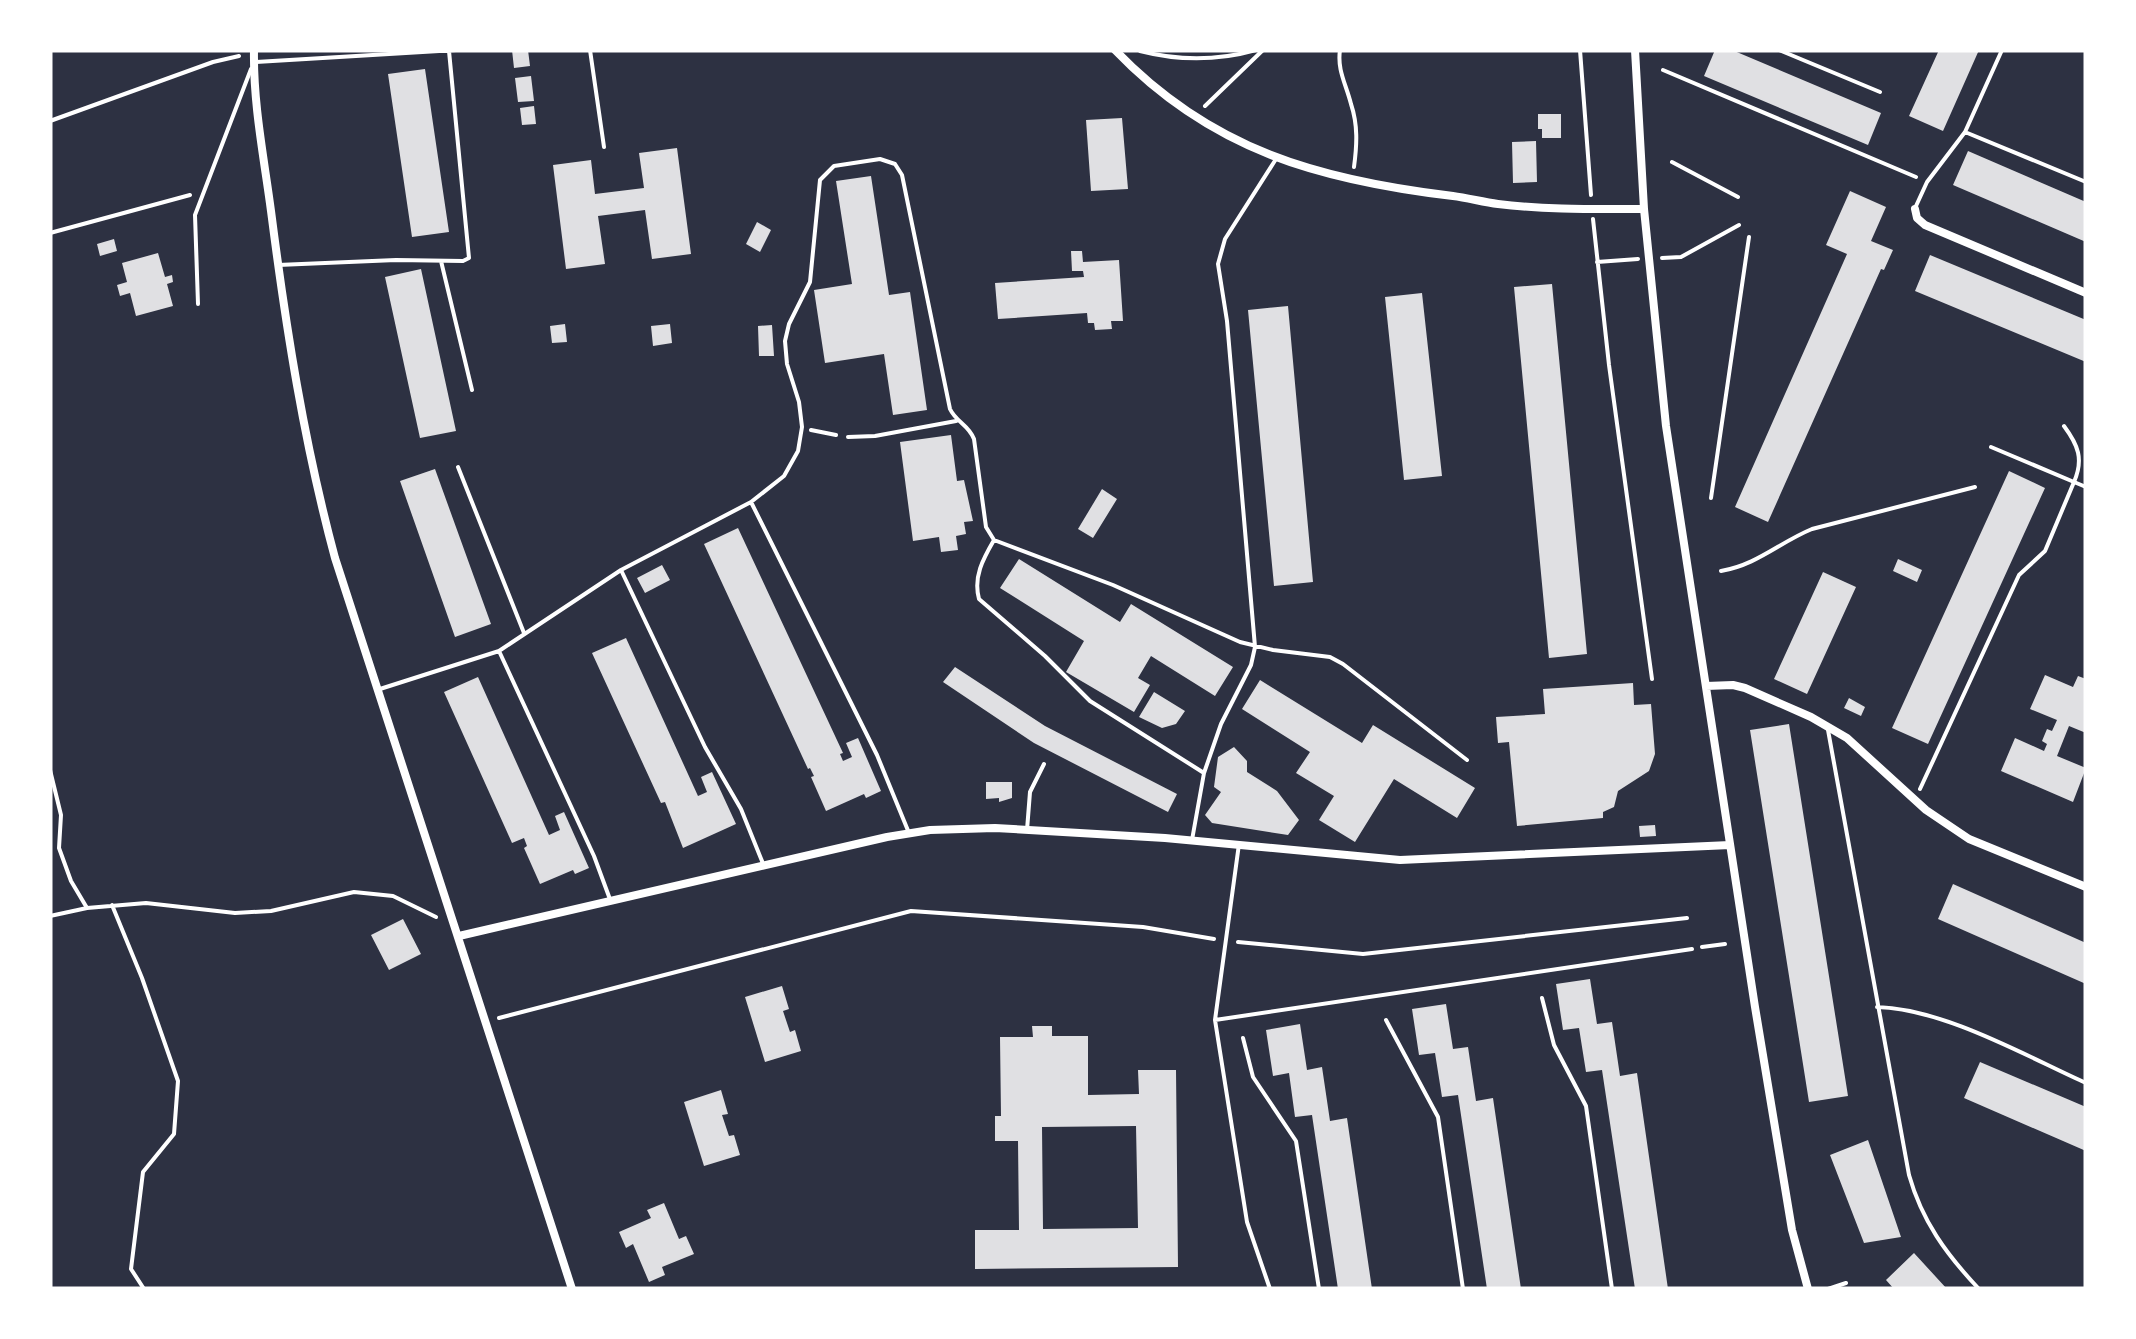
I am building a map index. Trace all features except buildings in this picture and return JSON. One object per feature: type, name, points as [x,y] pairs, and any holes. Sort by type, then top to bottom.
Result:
[{"type":"street","points":[[1115,50],[1159,91],[1227,138],[1276,159],[1352,182],[1497,204],[1644,209]]},
{"type":"street","points":[[1635,50],[1644,209],[1666,426],[1792,1230],[1808,1289]]},
{"type":"street","points":[[254,56],[278,265],[310,462],[335,558],[572,1289]]},
{"type":"street","points":[[1915,209],[1917,218],[1925,225],[2086,292]]},
{"type":"street","points":[[1706,686],[1745,688],[1827,726],[1860,749],[1948,827],[2086,887]]},
{"type":"street","points":[[459,936],[910,833],[972,827],[1192,840],[1400,860],[1730,845]]},
{"type":"lane","points":[[198,304],[195,215],[254,56],[453,50],[470,254],[467,260],[278,265]]},
{"type":"lane","points":[[590,50],[604,147]]},
{"type":"lane","points":[[1779,50],[1880,92]]},
{"type":"lane","points":[[1915,209],[1927,182],[1965,132],[2002,50]]},
{"type":"lane","points":[[1965,132],[2086,182]]},
{"type":"lane","points":[[378,690],[499,651],[620,570],[751,502],[784,476],[798,451],[802,426],[799,402],[786,364],[785,341],[810,282],[820,180],[834,166],[880,159],[895,164],[902,175],[950,409],[974,439],[986,527],[994,540],[1113,585],[1255,647],[1313,653],[1343,664],[1467,760]]},
{"type":"lane","points":[[1192,840],[1204,773],[1221,724],[1251,665],[1255,647],[1227,321],[1218,264],[1225,239],[1276,159]]},
{"type":"lane","points":[[441,260],[472,390]]},
{"type":"lane","points":[[848,437],[958,421]]},
{"type":"lane","points":[[458,467],[524,633]]},
{"type":"lane","points":[[751,502],[889,780],[910,833]]},
{"type":"lane","points":[[994,540],[978,574],[976,587],[980,599],[1090,701],[1204,773]]},
{"type":"lane","points":[[620,570],[764,866]]},
{"type":"lane","points":[[499,651],[612,902]]},
{"type":"lane","points":[[1827,726],[1900,1138],[1918,1207],[1946,1253],[1979,1289]]},
{"type":"lane","points":[[1026,830],[1030,792],[1044,764]]},
{"type":"lane","points":[[1239,844],[1215,1020],[1246,1212],[1270,1289]]},
{"type":"lane","points":[[1215,1020],[1692,949]]},
{"type":"lane","points":[[1542,998],[1554,1044],[1586,1106],[1612,1289]]},
{"type":"lane","points":[[1877,1007],[1904,1008],[1935,1016],[2086,1082]]},
{"type":"lane","points":[[1386,1020],[1438,1117],[1463,1289]]},
{"type":"lane","points":[[1243,1038],[1253,1077],[1296,1140],[1319,1289]]},
{"type":"path","points":[[1195,118],[1260,50]]},
{"type":"path","points":[[1140,51],[1192,59],[1260,50]]},
{"type":"path","points":[[1340,50],[1338,68],[1356,123],[1354,168]]},
{"type":"path","points":[[1580,50],[1598,262],[1652,678]]},
{"type":"path","points":[[50,121],[213,62],[254,56]]},
{"type":"path","points":[[1663,70],[1927,182]]},
{"type":"path","points":[[1672,162],[1738,198]]},
{"type":"path","points":[[50,233],[205,191]]},
{"type":"path","points":[[1598,262],[1681,257],[1739,225]]},
{"type":"path","points":[[1712,498],[1749,238]]},
{"type":"path","points":[[802,426],[848,437]]},
{"type":"path","points":[[1920,789],[2019,575],[2045,551],[2074,482],[2080,456],[2076,442],[2064,426]]},
{"type":"path","points":[[1991,447],[2086,487]]},
{"type":"path","points":[[1721,571],[1758,560],[1789,538],[1812,529],[1974,487]]},
{"type":"path","points":[[50,770],[62,814],[59,848],[71,881],[87,908]]},
{"type":"path","points":[[50,916],[146,903],[236,914],[354,892],[393,896],[430,915],[453,920]]},
{"type":"path","points":[[112,906],[178,1081],[174,1134],[143,1172],[131,1269],[144,1289]]},
{"type":"path","points":[[485,1022],[910,910],[1143,927],[1225,941],[1363,954],[1687,918]]},
{"type":"path","points":[[1692,949],[1725,944]]},
{"type":"path","points":[[1828,1289],[1846,1282]]}]
